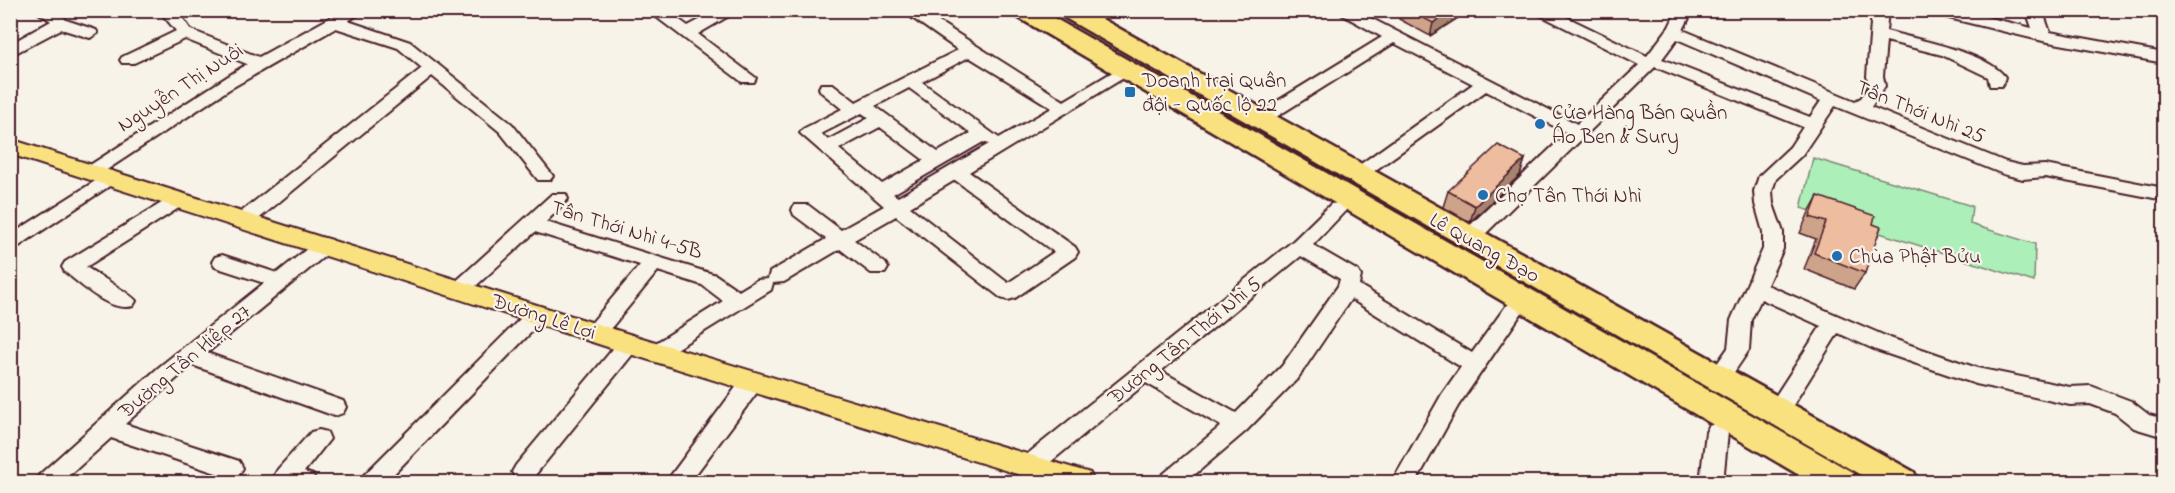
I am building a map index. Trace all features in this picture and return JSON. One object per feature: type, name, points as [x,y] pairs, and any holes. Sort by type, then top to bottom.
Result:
[{"type":"highway","name":"Lê Quang Đạo","points":[[1004,10],[1122,74],[1840,483]]},
{"type":"highway","name":"Lê Quang Đạo","points":[[1022,10],[1338,209],[1803,483]]},
{"type":"highway","name":"Lê Quang Đạo","points":[[1066,11],[1902,483]]},
{"type":"highway","name":"Lê Quang Đạo","points":[[1066,11],[1878,483]]},
{"type":"main road","name":"Đường Lê Lợi","points":[[10,146],[629,344],[1080,483]]},
{"type":"street","points":[[42,10],[63,17],[90,33]]},
{"type":"street","points":[[167,10],[176,18],[185,33],[260,63]]},
{"type":"street","name":"Nguyễn Thị Nuôi","points":[[10,245],[193,103],[357,10]]},
{"type":"street","points":[[655,10],[748,78]]},
{"type":"street","points":[[687,33],[731,10]]},
{"type":"street","points":[[909,10],[1064,108]]},
{"type":"street","points":[[1538,10],[1649,62],[1813,125]]},
{"type":"street","points":[[1469,238],[1599,116],[1674,32],[1685,10]]},
{"type":"street","points":[[1858,107],[1867,102],[1877,87],[1880,10]]},
{"type":"street","points":[[1934,10],[2043,36],[2164,58]]},
{"type":"street","points":[[2034,10],[2043,36]]},
{"type":"street","points":[[1351,12],[1580,132]]},
{"type":"street","points":[[10,51],[63,17]]},
{"type":"street","points":[[335,22],[404,45],[506,128],[544,176]]},
{"type":"street","points":[[1674,32],[1831,99]]},
{"type":"street","points":[[128,60],[185,33]]},
{"type":"street","points":[[1878,34],[1948,52],[1994,73],[1997,77],[1996,82]]},
{"type":"street","points":[[1258,120],[1395,36]]},
{"type":"street","points":[[955,171],[1068,252],[1008,294],[896,206],[809,133],[970,50]]},
{"type":"street","points":[[243,221],[432,68]]},
{"type":"street","points":[[658,352],[839,239],[1122,74]]},
{"type":"street","points":[[910,81],[983,134],[1002,144]]},
{"type":"street","points":[[1357,175],[1435,116],[1486,83]]},
{"type":"street","points":[[827,88],[881,119],[937,160]]},
{"type":"street","name":"Tân Thới Nhì 25","points":[[1718,378],[1738,350],[1741,320],[1773,249],[1773,232],[1764,204],[1763,191],[1768,176],[1797,151],[1831,99],[1858,107],[1987,162],[2015,171],[2045,171],[2164,194]]},
{"type":"street","points":[[827,148],[881,119]]},
{"type":"street","points":[[880,193],[983,134]]},
{"type":"street","name":"Tân Thới Nhì 4-5B","points":[[559,198],[532,224],[709,280],[738,301]]},
{"type":"street","points":[[126,301],[108,293],[72,267],[178,199]]},
{"type":"street","name":"Đường Tân Thới Nhì 5","points":[[1028,467],[1300,246],[1338,209]]},
{"type":"street","points":[[801,210],[878,268]]},
{"type":"street","points":[[460,289],[532,224]]},
{"type":"street","name":"Đường Tân Hiệp 27","points":[[48,483],[105,427],[189,355],[325,245]]},
{"type":"street","points":[[1170,483],[1238,425],[1290,372],[1348,288],[1351,276],[1300,246]]},
{"type":"street","points":[[222,262],[280,281]]},
{"type":"street","points":[[595,333],[653,263]]},
{"type":"street","points":[[1348,288],[1475,365]]},
{"type":"street","points":[[1754,288],[1883,344],[1976,376],[2070,396],[2091,395],[2123,407],[2142,422],[2164,428]]},
{"type":"street","points":[[1404,483],[1450,400],[1513,311]]},
{"type":"street","points":[[372,483],[537,314]]},
{"type":"street","points":[[1777,412],[1834,323]]},
{"type":"street","points":[[524,472],[629,344]]},
{"type":"street","points":[[189,355],[335,407]]},
{"type":"street","points":[[1145,372],[1238,425]]},
{"type":"street","points":[[677,483],[753,381]]},
{"type":"street","points":[[105,427],[231,468]]},
{"type":"street","points":[[1711,483],[1716,432]]},
{"type":"street","points":[[305,483],[286,476],[319,439]]},
{"type":"green space","points":[[1813,158],[1972,206],[1970,224],[2035,244],[2034,282],[1801,208]]},
{"type":"building","points":[[1408,10],[1454,10],[1433,23]]},
{"type":"building","points":[[1498,145],[1525,159],[1475,206],[1448,191]]},
{"type":"building","points":[[1818,196],[1875,216],[1873,224],[1881,227],[1865,273],[1814,253],[1826,222],[1810,217]]},
{"type":"place","name":"Doanh trại Quân đội - Quốc lộ 22","points":[[1130,92]]},
{"type":"place","name":"Cửa Hàng Bán Quần Áo Ben & Sury","points":[[1540,124]]},
{"type":"place","name":"Chợ Tân Thới Nhì","points":[[1483,195]]},
{"type":"place","name":"Chùa Phật Bửu","points":[[1837,256]]}]
